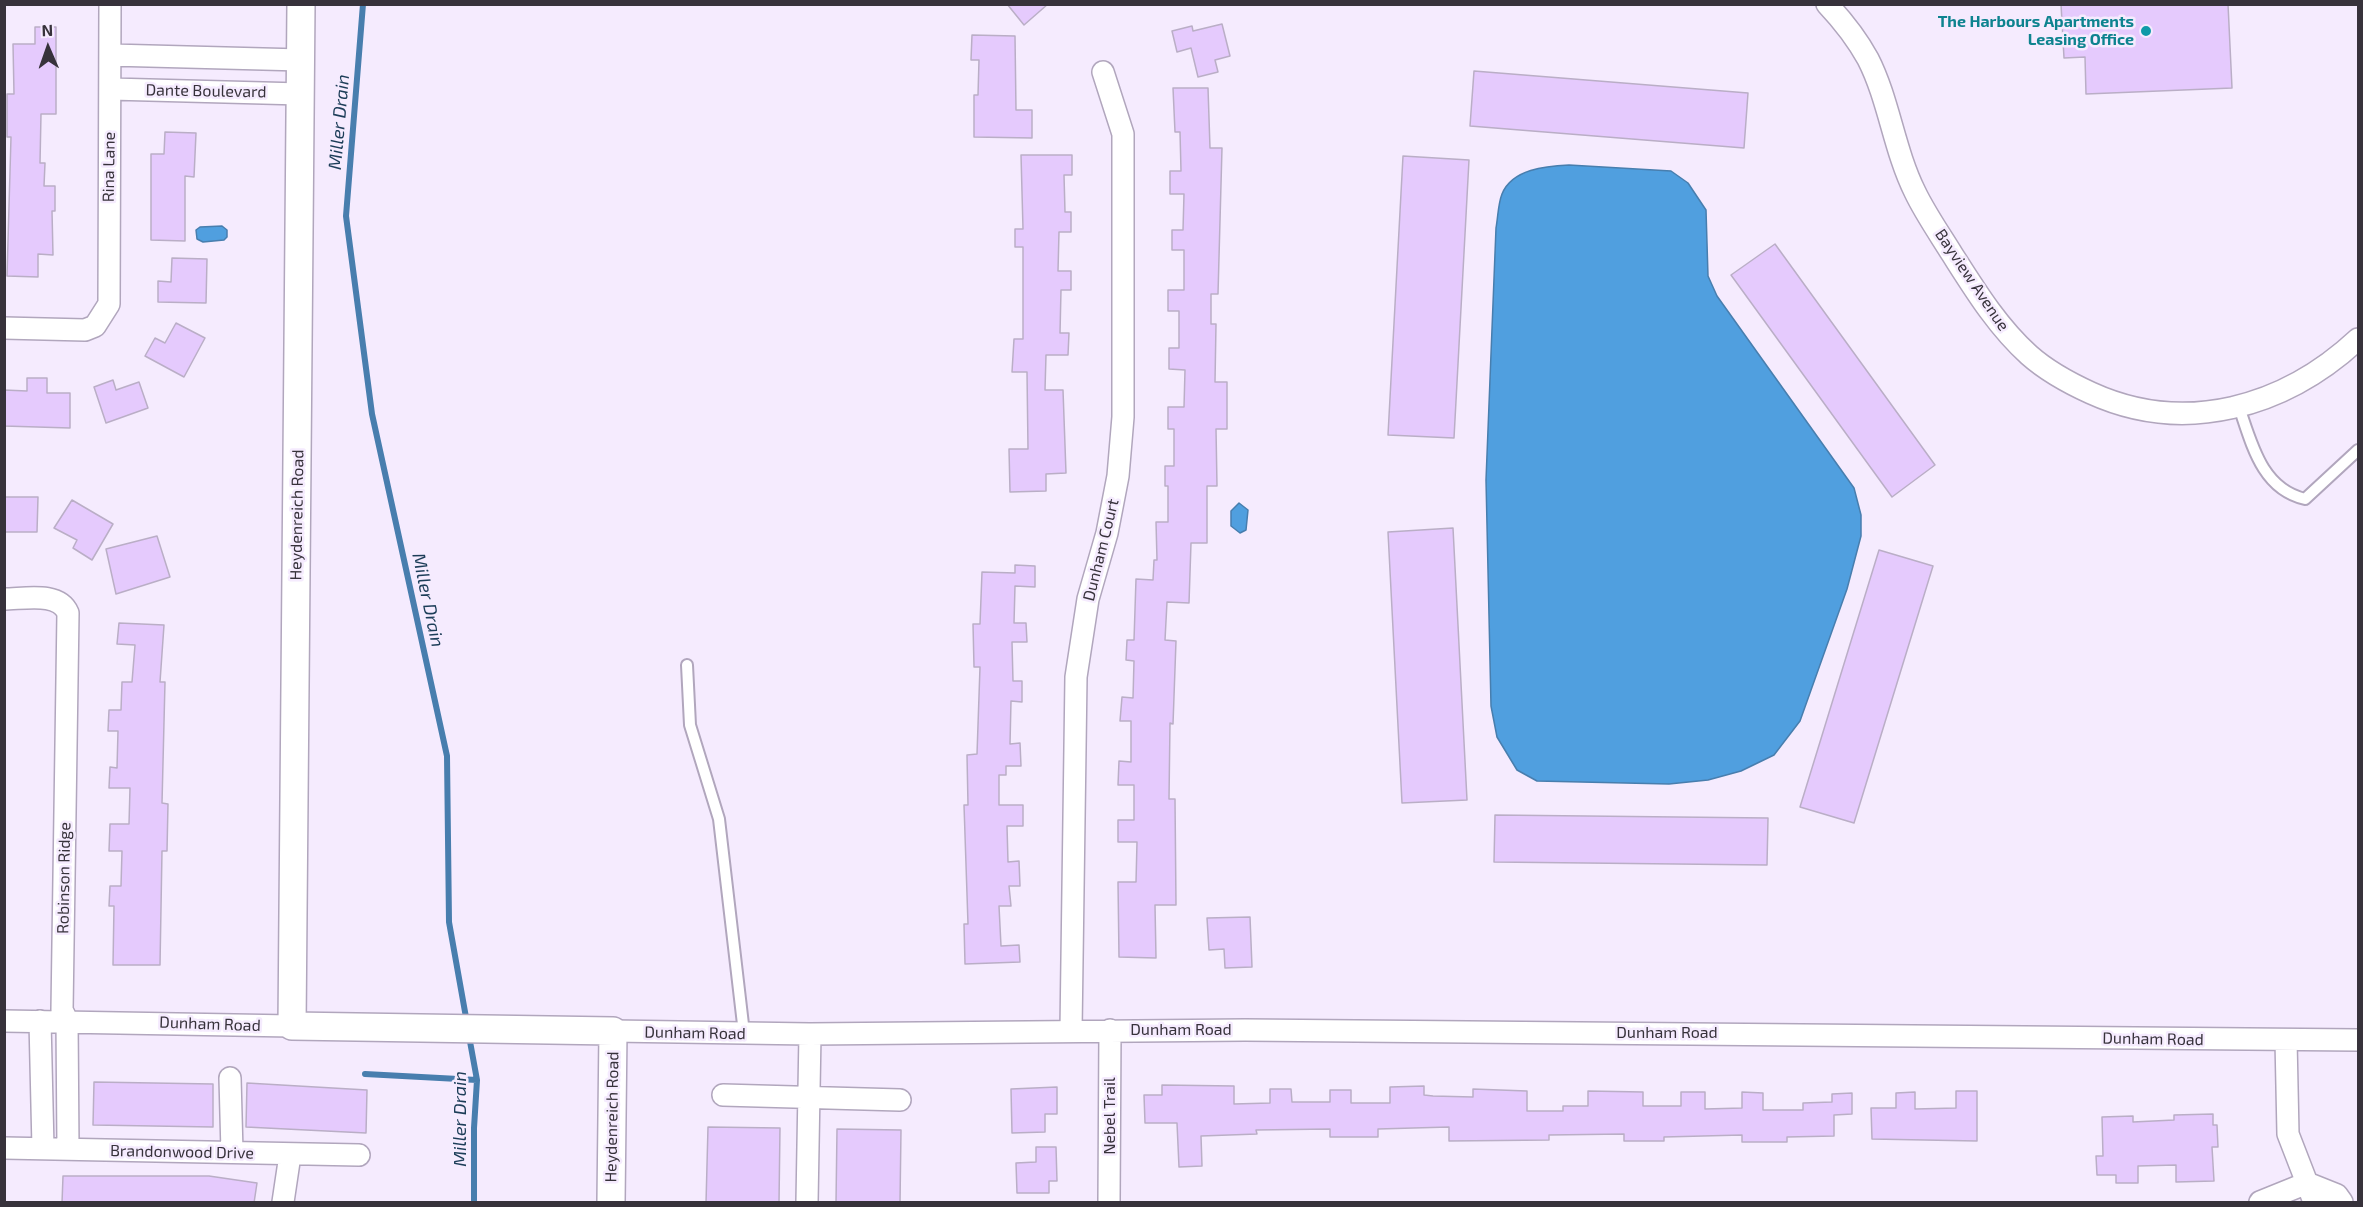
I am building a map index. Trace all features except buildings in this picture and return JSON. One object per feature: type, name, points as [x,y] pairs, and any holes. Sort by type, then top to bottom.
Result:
[{"type":"street","name":"Rina Lane","points":[[4,328],[58,329],[73,332],[95,326],[109,304],[110,4]]},
{"type":"street","name":"Heydenreich Road","points":[[292,1026],[301,4]]},
{"type":"street","name":"Bayview Avenue","points":[[1827,4],[1850,31],[1869,61],[1908,177],[1924,209],[1983,302],[2031,357],[2081,388],[2132,408],[2186,414],[2239,407],[2267,399],[2300,383],[2358,339]]},
{"type":"street","name":"Dante Boulevard","points":[[111,55],[301,60]]},
{"type":"street","name":"Dunham Court","points":[[1071,1030],[1076,677],[1088,599],[1107,533],[1118,476],[1123,417],[1123,134],[1103,72]]},
{"type":"street","name":"Dante Boulevard","points":[[111,89],[301,94]]},
{"type":"street","name":"Robinson Ridge","points":[[4,599],[48,599],[64,605],[68,613],[62,1010],[67,1020],[68,1149]]},
{"type":"street","name":"Dunham Road","points":[[4,1021],[67,1020],[810,1034],[1110,1030],[2358,1040]]},
{"type":"street","points":[[40,1021],[43,1148]]},
{"type":"street","name":"Nebel Trail","points":[[1109,1203],[1110,1030]]},
{"type":"street","name":"Heydenreich Road","points":[[611,1203],[613,1031]]},
{"type":"street","points":[[807,1203],[810,1034]]},
{"type":"street","points":[[2286,1040],[2288,1134],[2310,1193]]},
{"type":"street","points":[[230,1078],[232,1152]]},
{"type":"street","points":[[723,1095],[900,1100]]},
{"type":"street","name":"Brandonwood Drive","points":[[4,1148],[359,1155]]},
{"type":"street","points":[[283,1203],[290,1155]]},
{"type":"street","points":[[2260,1203],[2310,1193],[2337,1195],[2342,1203]]},
{"type":"lane","points":[[2239,407],[2262,470],[2289,496],[2305,499],[2358,450]]},
{"type":"lane","points":[[687,664],[690,725],[719,819],[744,1033]]},
{"type":"water","points":[[1569,165],[1671,171],[1688,183],[1706,210],[1708,276],[1717,296],[1854,488],[1861,515],[1861,536],[1847,589],[1800,721],[1774,755],[1741,771],[1708,780],[1669,784],[1537,781],[1517,770],[1497,737],[1491,706],[1486,480],[1496,228],[1502,194],[1513,179],[1531,170]]},
{"type":"water","points":[[222,226],[227,230],[227,237],[224,240],[203,242],[197,239],[196,230],[200,227]]},
{"type":"water","points":[[1239,503],[1248,510],[1246,530],[1240,533],[1231,526],[1231,511]]},
{"type":"waterway","name":"Miller Drain","points":[[363,4],[346,216],[372,414],[447,756],[449,922],[467,1023]]},
{"type":"waterway","name":"Miller Drain","points":[[469,1036],[477,1080],[474,1128],[474,1202]]},
{"type":"waterway","points":[[365,1074],[477,1080]]},
{"type":"place","name":"The Harbours Apartments Leasing Office","points":[[2146,31]]}]
